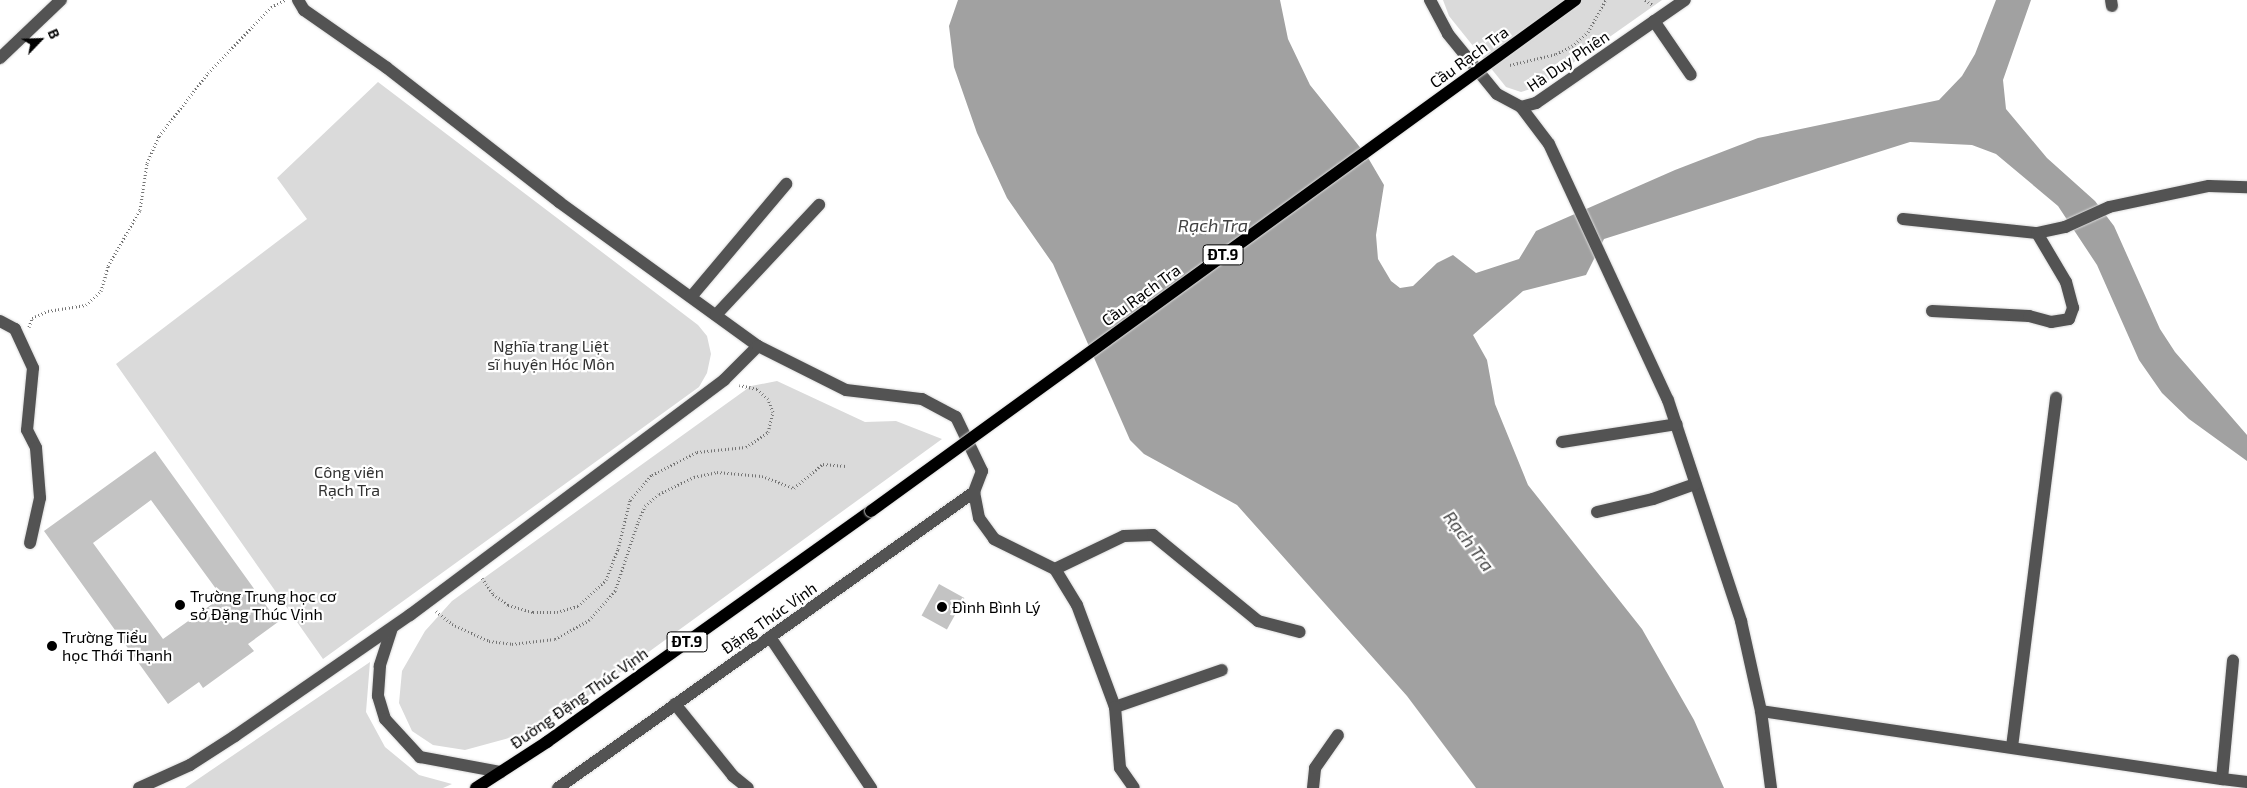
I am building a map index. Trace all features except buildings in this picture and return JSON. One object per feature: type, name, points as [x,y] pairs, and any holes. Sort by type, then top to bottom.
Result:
[{"type":"main road","name":"Cầu Rạch Tra","points":[[871,511],[1575,0]]},
{"type":"main road","name":"Đường Đặng Thúc Vịnh","points":[[476,788],[871,511]]},
{"type":"street","points":[[0,58],[61,0]]},
{"type":"street","points":[[298,0],[304,10],[758,346],[846,390],[922,399],[945,409],[956,417],[982,471],[974,492],[979,518],[994,539],[1055,570],[1077,605],[1115,707],[1120,768],[1134,788]]},
{"type":"street","name":"Hà Duy Phiên","points":[[1430,0],[1448,34],[1497,94],[1522,107],[1536,103],[1685,0]]},
{"type":"street","points":[[1654,21],[1691,75]]},
{"type":"street","points":[[1522,107],[1550,144],[1607,274],[1677,424],[1741,621],[1761,711],[1771,788]]},
{"type":"street","points":[[691,297],[786,184]]},
{"type":"street","points":[[1903,219],[2037,233],[2064,227],[2109,207],[2209,186],[2247,187]]},
{"type":"street","points":[[716,315],[819,206]]},
{"type":"street","points":[[1932,311],[2029,316],[2051,322],[2069,319],[2073,308],[2066,282],[2037,233]]},
{"type":"street","points":[[0,321],[15,329],[27,348],[33,368],[27,430],[36,448],[40,498],[30,542]]},
{"type":"street","points":[[140,788],[190,765],[392,628],[724,380],[758,346]]},
{"type":"street","points":[[2012,747],[2056,398]]},
{"type":"street","points":[[1562,442],[1677,424]]},
{"type":"street","points":[[1597,512],[1653,500],[1696,484]]},
{"type":"street","name":"Đặng Thúc Vịnh","points":[[558,788],[974,492]]},
{"type":"street","points":[[1055,570],[1124,536],[1153,536],[1258,621],[1300,632]]},
{"type":"street","points":[[392,628],[380,666],[378,696],[385,719],[420,757],[501,772]]},
{"type":"street","points":[[770,637],[870,788]]},
{"type":"street","points":[[2222,779],[2233,660]]},
{"type":"street","points":[[1115,707],[1222,670]]},
{"type":"street","points":[[675,704],[733,776],[748,788]]},
{"type":"street","points":[[1761,711],[2247,782]]},
{"type":"street","points":[[1313,788],[1315,768],[1338,735]]},
{"type":"path","points":[[27,348],[32,318],[48,311],[86,306],[101,291],[108,266],[140,210],[147,163],[159,136],[208,74],[271,7],[285,0]]},
{"type":"path","points":[[1506,65],[1525,63],[1572,46],[1588,32],[1606,0]]},
{"type":"path","points":[[477,564],[493,594],[508,605],[533,612],[557,612],[578,606],[606,580],[618,549],[630,500],[652,475],[698,452],[746,447],[768,432],[773,412],[768,399],[757,389],[724,380]]},
{"type":"path","points":[[428,601],[452,624],[489,641],[512,644],[554,640],[588,620],[615,591],[645,506],[659,494],[694,477],[717,472],[762,476],[794,488],[823,464],[846,466]]},
{"type":"green space","points":[[1443,0],[1662,0],[1540,86],[1521,92],[1506,87],[1449,16]]},
{"type":"green space","points":[[378,82],[698,325],[707,336],[711,354],[707,373],[699,387],[323,659],[116,364],[307,219],[277,178]]},
{"type":"green space","points":[[777,381],[865,422],[896,421],[942,439],[559,717],[516,736],[465,750],[433,745],[412,731],[399,703],[402,671],[425,631],[452,601],[751,386]]},
{"type":"green space","points":[[370,662],[366,712],[385,747],[419,775],[452,784],[443,788],[185,788]]},
{"type":"water","name":"Rạch Tra","points":[[958,0],[1280,0],[1288,39],[1310,85],[1367,156],[1384,185],[1376,235],[1378,259],[1391,281],[1400,288],[1413,286],[1437,263],[1453,255],[1476,273],[1519,259],[1536,231],[1675,170],[1758,138],[1939,100],[1962,76],[1975,54],[1996,0],[2031,0],[2003,80],[2006,109],[2047,158],[2095,201],[2114,226],[2160,329],[2175,352],[2247,435],[2247,461],[2189,419],[2162,393],[2139,360],[2097,265],[2058,206],[1996,154],[1972,145],[1910,142],[1604,239],[1586,275],[1523,291],[1473,335],[1487,360],[1495,404],[1528,485],[1642,629],[1694,720],[1724,788],[1476,788],[1407,696],[1237,505],[1144,454],[1130,440],[1053,264],[1007,198],[977,133],[954,67],[949,26]]},
{"type":"place","name":"Trường Trung học cơ sở Đặng Thúc Vịnh","points":[[180,605]]},
{"type":"place","name":"Đình Bình Lý","points":[[942,607]]},
{"type":"place","name":"Trường Tiểu học Thới Thạnh","points":[[52,646]]},
{"type":"park label","name":"Nghĩa trang Liệt sĩ huyện Hóc Môn","points":[[551,355]]},
{"type":"park label","name":"Công viên Rạch Tra","points":[[349,481]]}]
